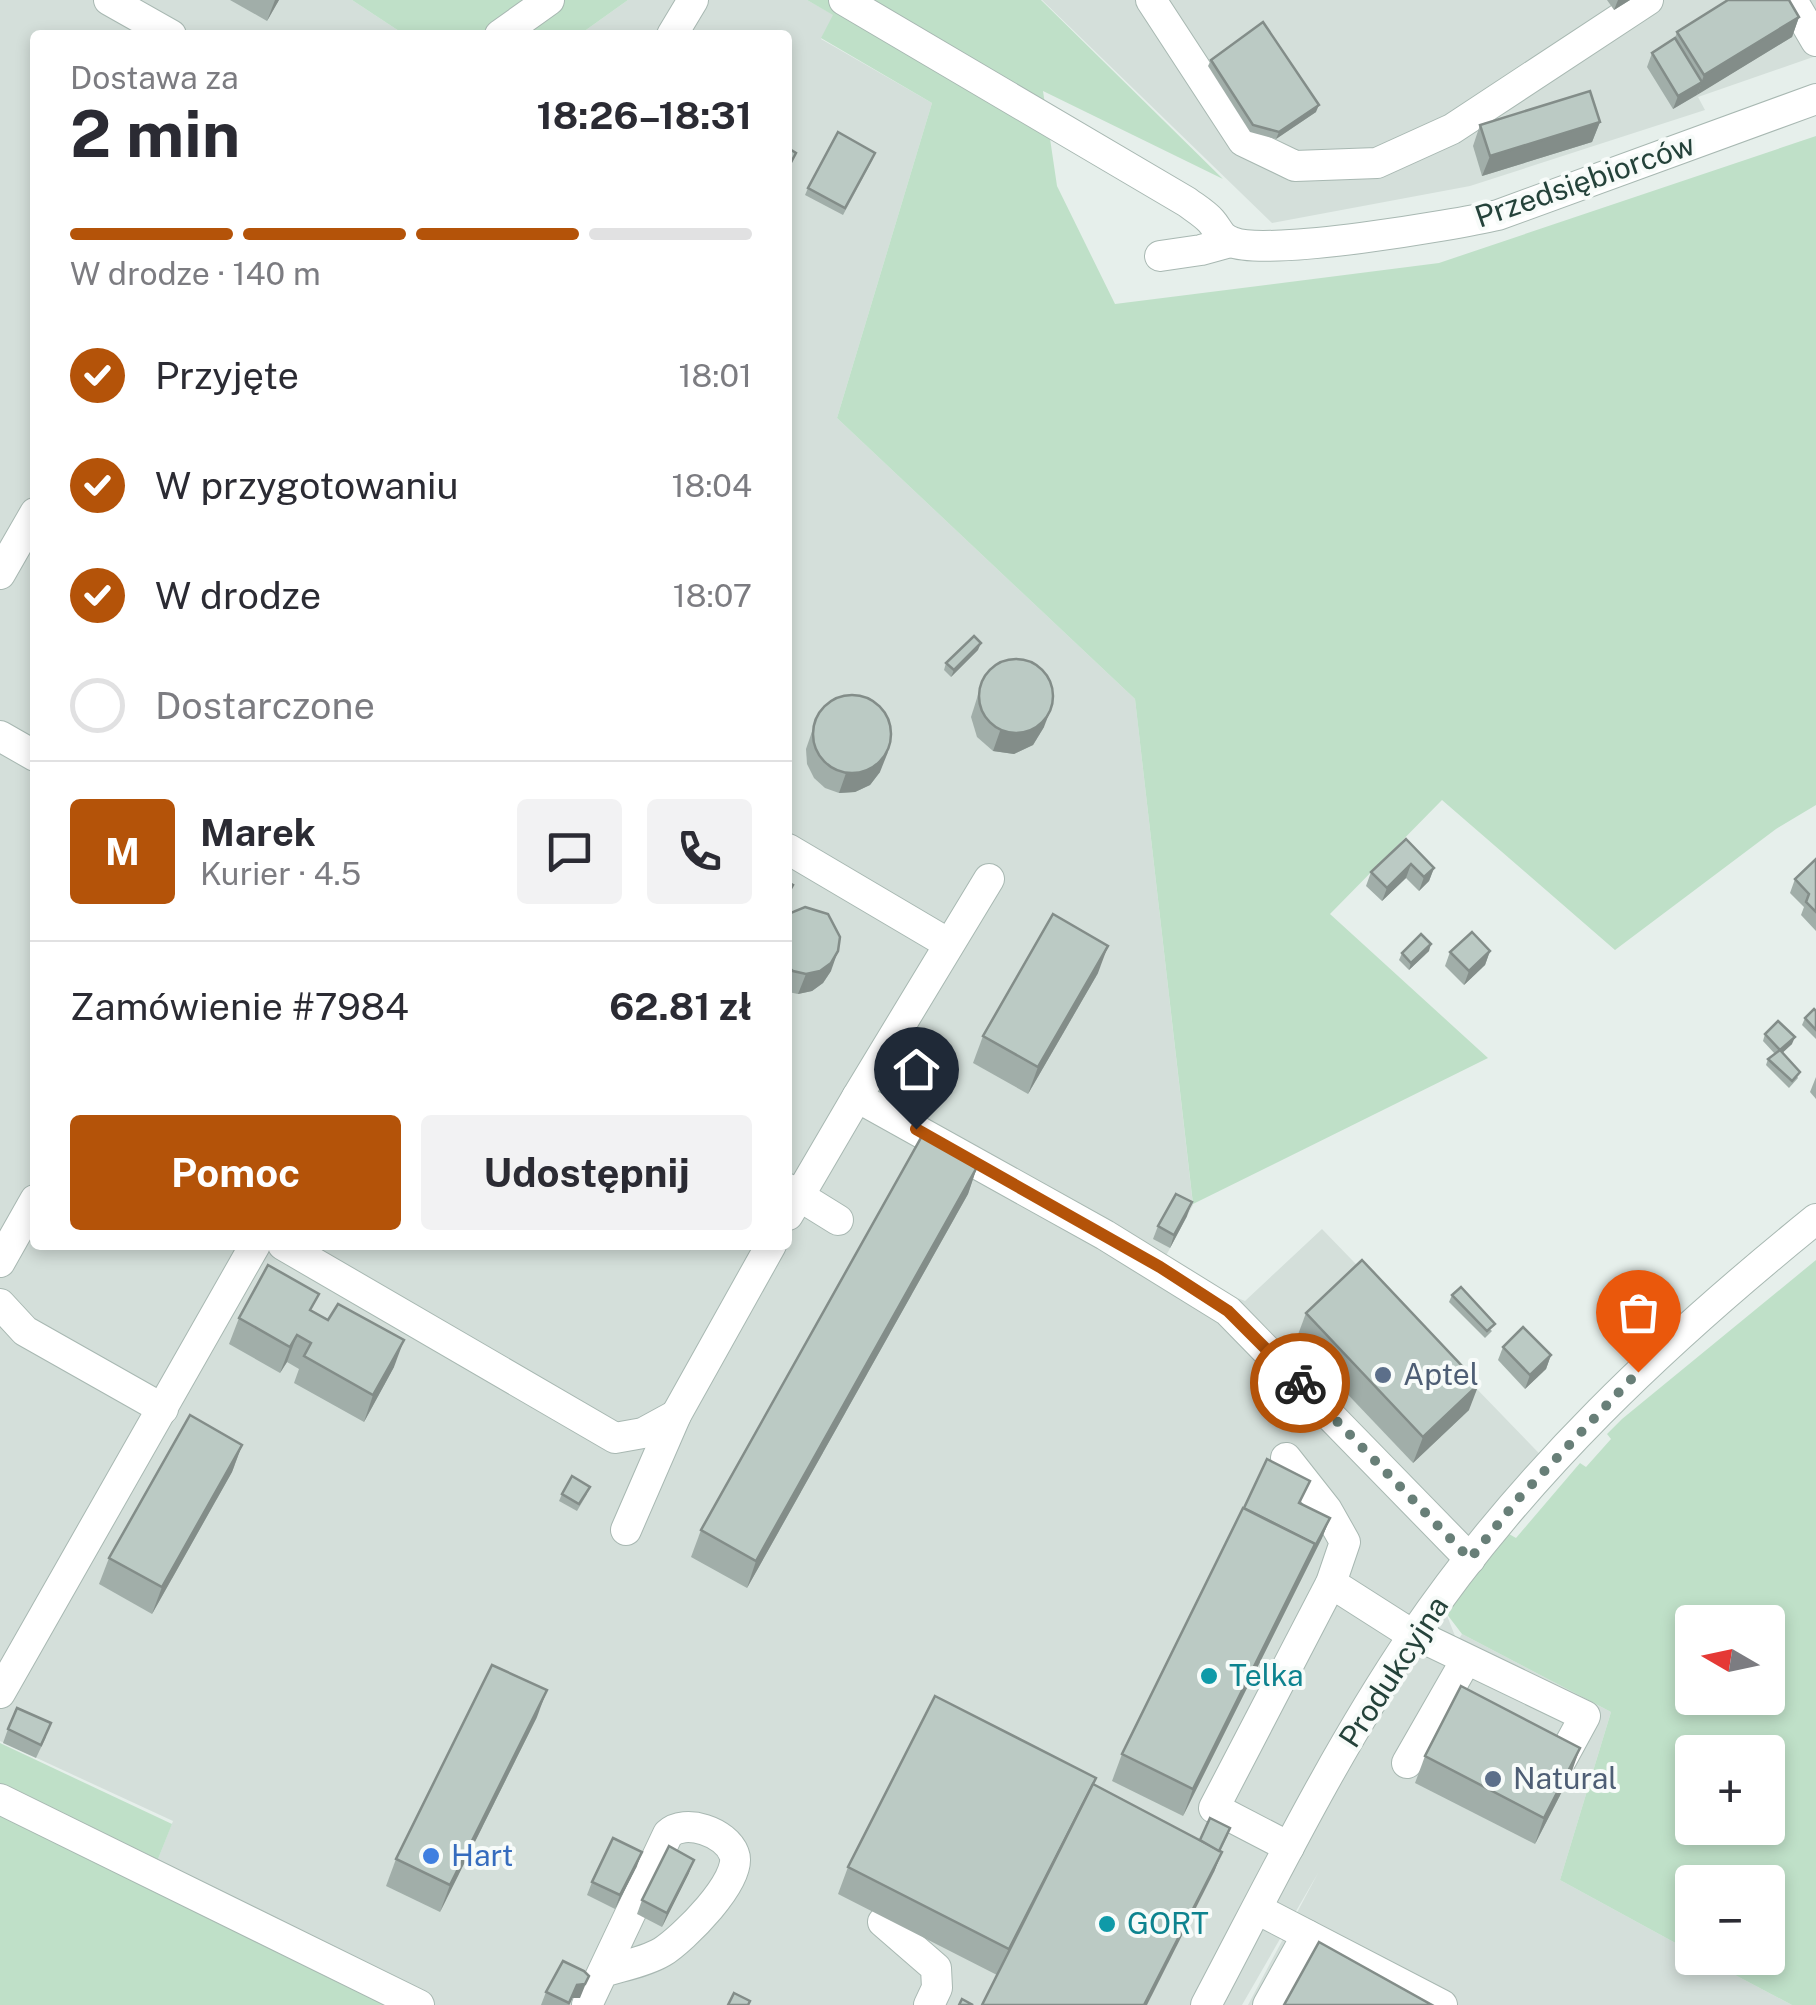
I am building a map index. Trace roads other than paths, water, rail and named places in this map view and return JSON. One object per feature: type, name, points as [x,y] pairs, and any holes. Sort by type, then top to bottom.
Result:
[{"type":"street","points":[[109,0],[162,30]]},
{"type":"street","points":[[507,30],[549,0]]},
{"type":"street","points":[[675,30],[692,0]]},
{"type":"street","points":[[844,0],[1187,202],[1212,222],[1219,236],[1230,242]]},
{"type":"street","points":[[1151,0],[1244,142],[1296,166],[1377,163],[1452,129],[1648,0]]},
{"type":"street","points":[[1792,0],[1816,41]]},
{"type":"street","name":"Przedsiębiorców","points":[[1160,256],[1230,242],[1244,246],[1282,245],[1452,226],[1816,99]]},
{"type":"street","points":[[0,574],[30,522]]},
{"type":"street","points":[[0,736],[30,753]]},
{"type":"street","points":[[792,851],[949,944]]},
{"type":"street","points":[[792,1198],[989,879]]},
{"type":"street","points":[[857,1097],[1088,1225],[1228,1311],[1470,1559]]},
{"type":"street","points":[[792,1200],[838,1220]]},
{"type":"street","points":[[0,1262],[30,1209]]},
{"type":"street","name":"Produkcyjna","points":[[1206,2005],[1342,1749],[1415,1633],[1470,1559],[1519,1498],[1614,1394],[1816,1219]]},
{"type":"street","points":[[0,1693],[252,1250]]},
{"type":"street","points":[[292,1250],[615,1438],[644,1433],[676,1415]]},
{"type":"street","points":[[626,1530],[676,1415],[768,1250]]},
{"type":"street","points":[[0,1304],[25,1331],[163,1409]]},
{"type":"street","points":[[1286,1458],[1327,1510],[1345,1542],[1331,1583],[1214,1808],[1289,1847]]},
{"type":"street","points":[[1331,1583],[1466,1660],[1584,1716],[1560,1762]]},
{"type":"street","points":[[1407,1763],[1466,1660]]},
{"type":"street","points":[[1490,1708],[1507,1679]]},
{"type":"street","points":[[0,1799],[420,2005]]},
{"type":"street","points":[[587,2005],[602,1972],[668,1834],[686,1826],[723,1841],[734,1854],[735,1867],[727,1884],[682,1939],[658,1955],[602,1972]]},
{"type":"street","points":[[1257,1909],[1442,2005]]},
{"type":"street","points":[[882,1922],[936,1968],[937,1988],[929,2005]]},
{"type":"street","points":[[1268,2005],[1307,1935]]},
{"type":"place","name":"Aptel","points":[[1383,1375]]},
{"type":"place","name":"Telka","points":[[1209,1676]]},
{"type":"place","name":"Natural","points":[[1493,1779]]},
{"type":"place","name":"Hart","points":[[431,1856]]},
{"type":"place","name":"GORT","points":[[1107,1924]]}]
